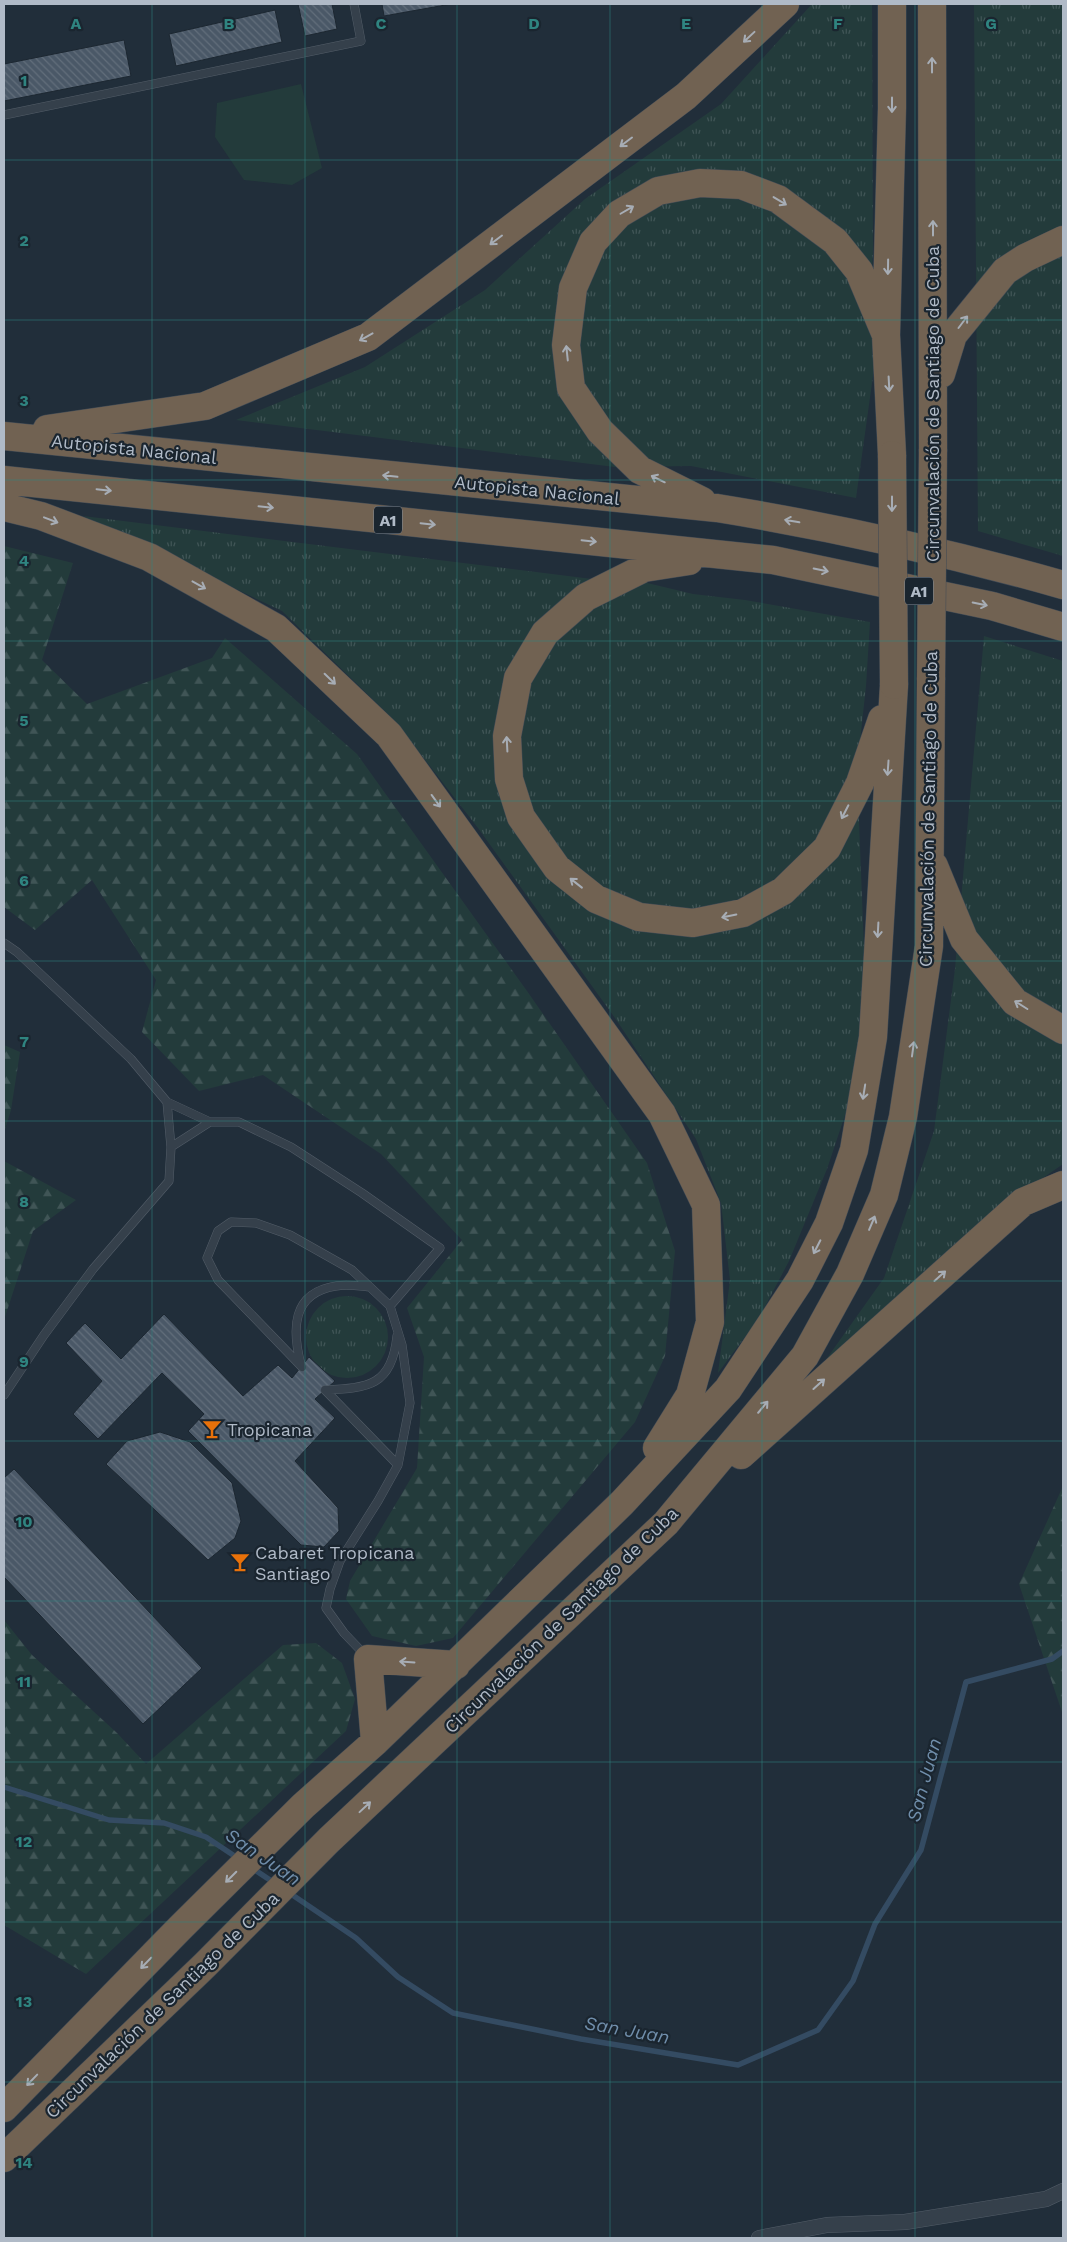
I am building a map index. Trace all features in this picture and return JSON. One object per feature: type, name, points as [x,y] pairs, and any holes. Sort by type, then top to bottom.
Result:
[{"type":"highway","points":[[4,435],[74,427],[205,406],[368,337],[686,96],[785,4]]},
{"type":"highway","name":"Circunvalación de Santiago de Cuba","points":[[4,2108],[180,1928],[303,1806],[375,1742],[622,1503],[728,1389],[800,1280],[829,1222],[854,1150],[873,1036],[894,684],[892,455],[886,336],[892,108],[892,4]]},
{"type":"highway","name":"Circunvalación de Santiago de Cuba","points":[[4,2158],[205,1965],[329,1840],[666,1523],[805,1356],[850,1274],[884,1195],[903,1117],[929,946],[934,449],[932,4]]},
{"type":"highway","points":[[717,508],[640,470],[600,431],[571,388],[566,346],[573,288],[593,242],[619,214],[658,191],[700,183],[741,185],[778,199],[835,241],[859,271],[886,336]]},
{"type":"highway","points":[[933,399],[953,335],[976,305],[1004,271],[1025,258],[1063,240]]},
{"type":"highway","name":"Autopista Nacional","points":[[4,435],[717,508],[805,523],[994,565],[1063,585]]},
{"type":"highway","name":"A1","points":[[4,480],[773,560],[992,606],[1063,627]]},
{"type":"highway","points":[[4,507],[40,516],[149,557],[276,628],[389,735],[662,1114],[706,1205],[710,1322],[690,1395],[622,1503]]},
{"type":"highway","points":[[773,560],[702,559],[644,568],[586,597],[545,633],[518,678],[507,736],[509,779],[520,817],[557,868],[596,898],[639,917],[693,923],[743,913],[783,891],[827,848],[860,783],[894,684]]},
{"type":"highway","points":[[1018,573],[1063,566]]},
{"type":"highway","points":[[929,853],[964,939],[1015,1002],[1063,1030]]},
{"type":"highway","points":[[666,1523],[1023,1202],[1063,1185]]},
{"type":"highway","points":[[375,1742],[368,1659],[456,1665]]},
{"type":"street","points":[[759,2238],[827,2225],[905,2222],[1046,2199],[1063,2192]]},
{"type":"lane","points":[[4,115],[361,41],[354,4]]},
{"type":"lane","points":[[4,942],[131,1059],[167,1102],[210,1122],[239,1122],[291,1147],[362,1193],[440,1248],[390,1306]]},
{"type":"lane","points":[[4,1395],[44,1334],[93,1269],[169,1181],[172,1147],[167,1102]]},
{"type":"lane","points":[[172,1147],[210,1122]]},
{"type":"lane","points":[[368,1659],[344,1633],[326,1608],[330,1589],[340,1561],[398,1465],[410,1403],[402,1345],[390,1306],[370,1287],[352,1270],[298,1240],[256,1223],[231,1222],[218,1231],[207,1258],[218,1280],[302,1367],[295,1329],[301,1308],[315,1292],[335,1286],[370,1287]]},
{"type":"lane","points":[[398,1330],[395,1355],[386,1373],[362,1388],[324,1390],[398,1465]]},
{"type":"green space","points":[[812,4],[872,4],[873,249],[870,322],[877,347],[856,498],[691,466],[615,467],[236,420],[365,367],[485,290],[585,199],[721,104]]},
{"type":"green space","points":[[974,4],[1063,4],[1063,556],[978,531]]},
{"type":"green space","points":[[301,84],[322,168],[292,185],[244,180],[215,137],[217,103]]},
{"type":"green space","points":[[83,516],[608,581],[643,582],[693,594],[745,600],[870,622],[866,686],[857,769],[864,950],[861,1029],[850,1100],[827,1169],[789,1261],[759,1318],[718,1373],[730,1280],[721,1203],[696,1139],[615,1018],[478,828],[395,721],[282,611]]},
{"type":"green space","points":[[4,546],[73,563],[42,660],[87,704],[212,658],[225,638],[357,754],[527,991],[647,1163],[675,1251],[665,1356],[635,1422],[453,1638],[416,1646],[372,1636],[346,1599],[350,1581],[417,1468],[424,1357],[407,1308],[462,1240],[381,1154],[263,1075],[199,1091],[142,1032],[156,980],[92,880],[35,930],[4,907]]},
{"type":"green space","points":[[984,636],[1063,661],[1063,1164],[997,1210],[820,1368],[884,1278],[934,1131],[955,969]]},
{"type":"green space","points":[[4,1045],[20,1052],[11,1110],[4,1132]]},
{"type":"green space","points":[[4,1161],[76,1200],[33,1231],[4,1320]]},
{"type":"green space","points":[[347,1296],[363,1299],[376,1308],[385,1321],[388,1337],[385,1353],[376,1366],[363,1375],[347,1378],[331,1375],[318,1366],[309,1353],[306,1337],[309,1321],[318,1308],[331,1299]]},
{"type":"green space","points":[[1063,1486],[1063,1715],[1019,1584]]},
{"type":"green space","points":[[4,1620],[32,1655],[117,1733],[146,1764],[283,1645],[316,1643],[342,1663],[355,1699],[346,1731],[86,1974],[4,1925]]},
{"type":"building","points":[[298,4],[332,4],[337,29],[305,36]]},
{"type":"building","points":[[382,4],[451,4],[384,16]]},
{"type":"building","points":[[275,10],[282,42],[176,66],[169,34]]},
{"type":"building","points":[[124,40],[131,76],[4,101],[4,64]]},
{"type":"building","points":[[164,1314],[243,1396],[278,1365],[292,1378],[309,1357],[335,1381],[315,1399],[335,1418],[295,1461],[338,1508],[339,1531],[324,1547],[301,1545],[188,1431],[204,1414],[162,1373],[98,1439],[73,1414],[102,1381],[66,1343],[85,1323],[121,1359]]},
{"type":"building","points":[[160,1432],[190,1442],[232,1483],[241,1521],[235,1538],[208,1560],[106,1464],[127,1441]]},
{"type":"building","points":[[14,1469],[202,1668],[143,1724],[4,1577],[4,1478]]},
{"type":"waterway","name":"San Juan","points":[[288,1892],[356,1938],[398,1977],[453,2013],[581,2039],[738,2065],[818,2030],[853,1981],[875,1924],[921,1850],[966,1682],[1052,1659],[1063,1651]]},
{"type":"waterway","name":"San Juan","points":[[4,1787],[109,1820],[164,1823],[206,1837],[239,1859]]},
{"type":"waterway","name":"San Juan","points":[[252,1868],[276,1884]]},
{"type":"place","name":"Tropicana","points":[[212,1429]]},
{"type":"place","name":"Cabaret Tropicana Santiago","points":[[240,1562]]}]
